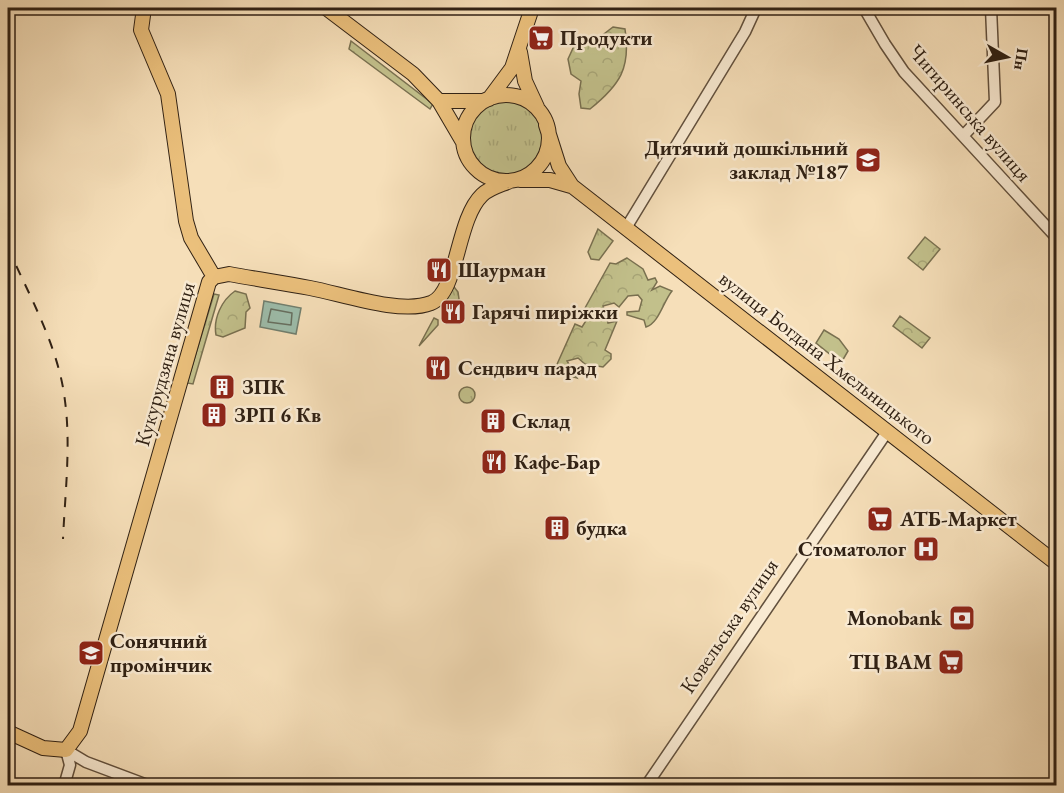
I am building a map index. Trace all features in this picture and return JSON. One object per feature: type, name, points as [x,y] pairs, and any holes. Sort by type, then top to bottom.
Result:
[{"type":"main road","points":[[144,8],[141,30],[168,94],[186,221],[191,238],[214,277]]},
{"type":"main road","points":[[327,8],[413,74],[439,101],[463,142]]},
{"type":"main road","points":[[520,51],[525,81],[546,125],[548,145],[541,163],[526,176],[513,181],[500,181],[481,173],[467,158],[463,132],[470,114],[505,80],[520,51],[532,8]]},
{"type":"main road","points":[[439,101],[516,97],[540,112]]},
{"type":"main road","name":"вулиця Богдана Хмельницького","points":[[546,125],[559,166],[571,186]]},
{"type":"main road","name":"вулиця Богдана Хмельницького","points":[[513,181],[550,180],[571,186],[1056,563]]},
{"type":"main road","name":"Кукурудзяна вулиця","points":[[66,750],[80,731],[180,387],[205,290],[214,277],[229,274],[401,306],[432,303],[440,298],[446,288],[465,221],[473,207],[483,194],[513,181]]},
{"type":"main road","points":[[8,732],[44,748],[66,750]]},
{"type":"street","points":[[626,228],[745,32],[756,8]]},
{"type":"street","name":"Чигиринська вулиця","points":[[864,8],[904,72],[1056,237]]},
{"type":"street","points":[[963,136],[995,102],[991,8]]},
{"type":"street","name":"Ковельська вулиця","points":[[646,786],[887,432]]},
{"type":"street","points":[[64,786],[70,765],[66,750]]},
{"type":"street","points":[[66,750],[86,762],[150,786]]},
{"type":"green space","points":[[613,27],[625,29],[626,55],[621,75],[609,92],[590,109],[581,108],[579,94],[581,81],[571,74],[568,59],[574,46],[582,40],[596,40]]},
{"type":"green space","points":[[351,41],[433,104],[430,109],[349,49]]},
{"type":"green space","points":[[505,101],[519,104],[531,112],[539,124],[542,138],[539,152],[531,164],[519,172],[505,175],[491,172],[479,164],[471,152],[468,138],[471,124],[479,112],[491,104]]},
{"type":"green space","points":[[598,229],[613,241],[599,260],[591,259],[588,252]]},
{"type":"green space","points":[[925,237],[940,249],[923,270],[908,258]]},
{"type":"green space","points":[[627,258],[643,269],[648,280],[655,278],[657,282],[652,290],[660,286],[672,291],[658,317],[646,327],[644,320],[627,315],[627,312],[639,311],[642,300],[638,295],[628,296],[619,307],[614,303],[603,306],[608,323],[617,321],[605,350],[611,354],[611,359],[603,367],[585,364],[578,358],[567,361],[577,378],[554,371],[575,324],[582,327],[591,313],[585,308],[610,263],[616,264]]},
{"type":"green space","points":[[451,283],[458,292],[459,299],[447,313],[445,305]]},
{"type":"green space","points":[[235,291],[246,294],[250,308],[246,312],[245,328],[223,337],[216,335],[216,322],[220,310],[226,299]]},
{"type":"green space","points":[[214,294],[219,295],[193,384],[187,383]]},
{"type":"green space","points":[[900,316],[930,338],[922,348],[893,326]]},
{"type":"green space","points":[[434,318],[438,320],[438,325],[419,346]]},
{"type":"green space","points":[[824,330],[839,339],[848,351],[841,363],[816,343]]},
{"type":"green space","points":[[467,387],[473,389],[475,395],[473,401],[467,403],[461,401],[459,395],[461,389]]},
{"type":"water","points":[[264,301],[301,308],[296,334],[260,327]]},
{"type":"railway","points":[[8,248],[50,342],[62,381],[68,435],[63,539]]},
{"type":"place","name":"Продукти","points":[[541,38]]},
{"type":"place","name":"Дитячий дошкільний заклад №187","points":[[868,160]]},
{"type":"place","name":"Шаурман","points":[[439,270]]},
{"type":"place","name":"Гарячі пиріжки","points":[[453,312]]},
{"type":"place","name":"Сендвич парад","points":[[438,368]]},
{"type":"place","name":"ЗПК","points":[[222,387]]},
{"type":"place","name":"ЗРП 6 Кв","points":[[214,415]]},
{"type":"place","name":"Склад","points":[[493,421]]},
{"type":"place","name":"Кафе-Бар","points":[[494,462]]},
{"type":"place","name":"АТБ-Маркет","points":[[880,519]]},
{"type":"place","name":"будка","points":[[557,528]]},
{"type":"place","name":"Стоматолог","points":[[926,549]]},
{"type":"place","name":"Monobank","points":[[962,618]]},
{"type":"place","name":"Сонячний промінчик","points":[[91,653]]},
{"type":"place","name":"ТЦ ВАМ","points":[[951,662]]}]
